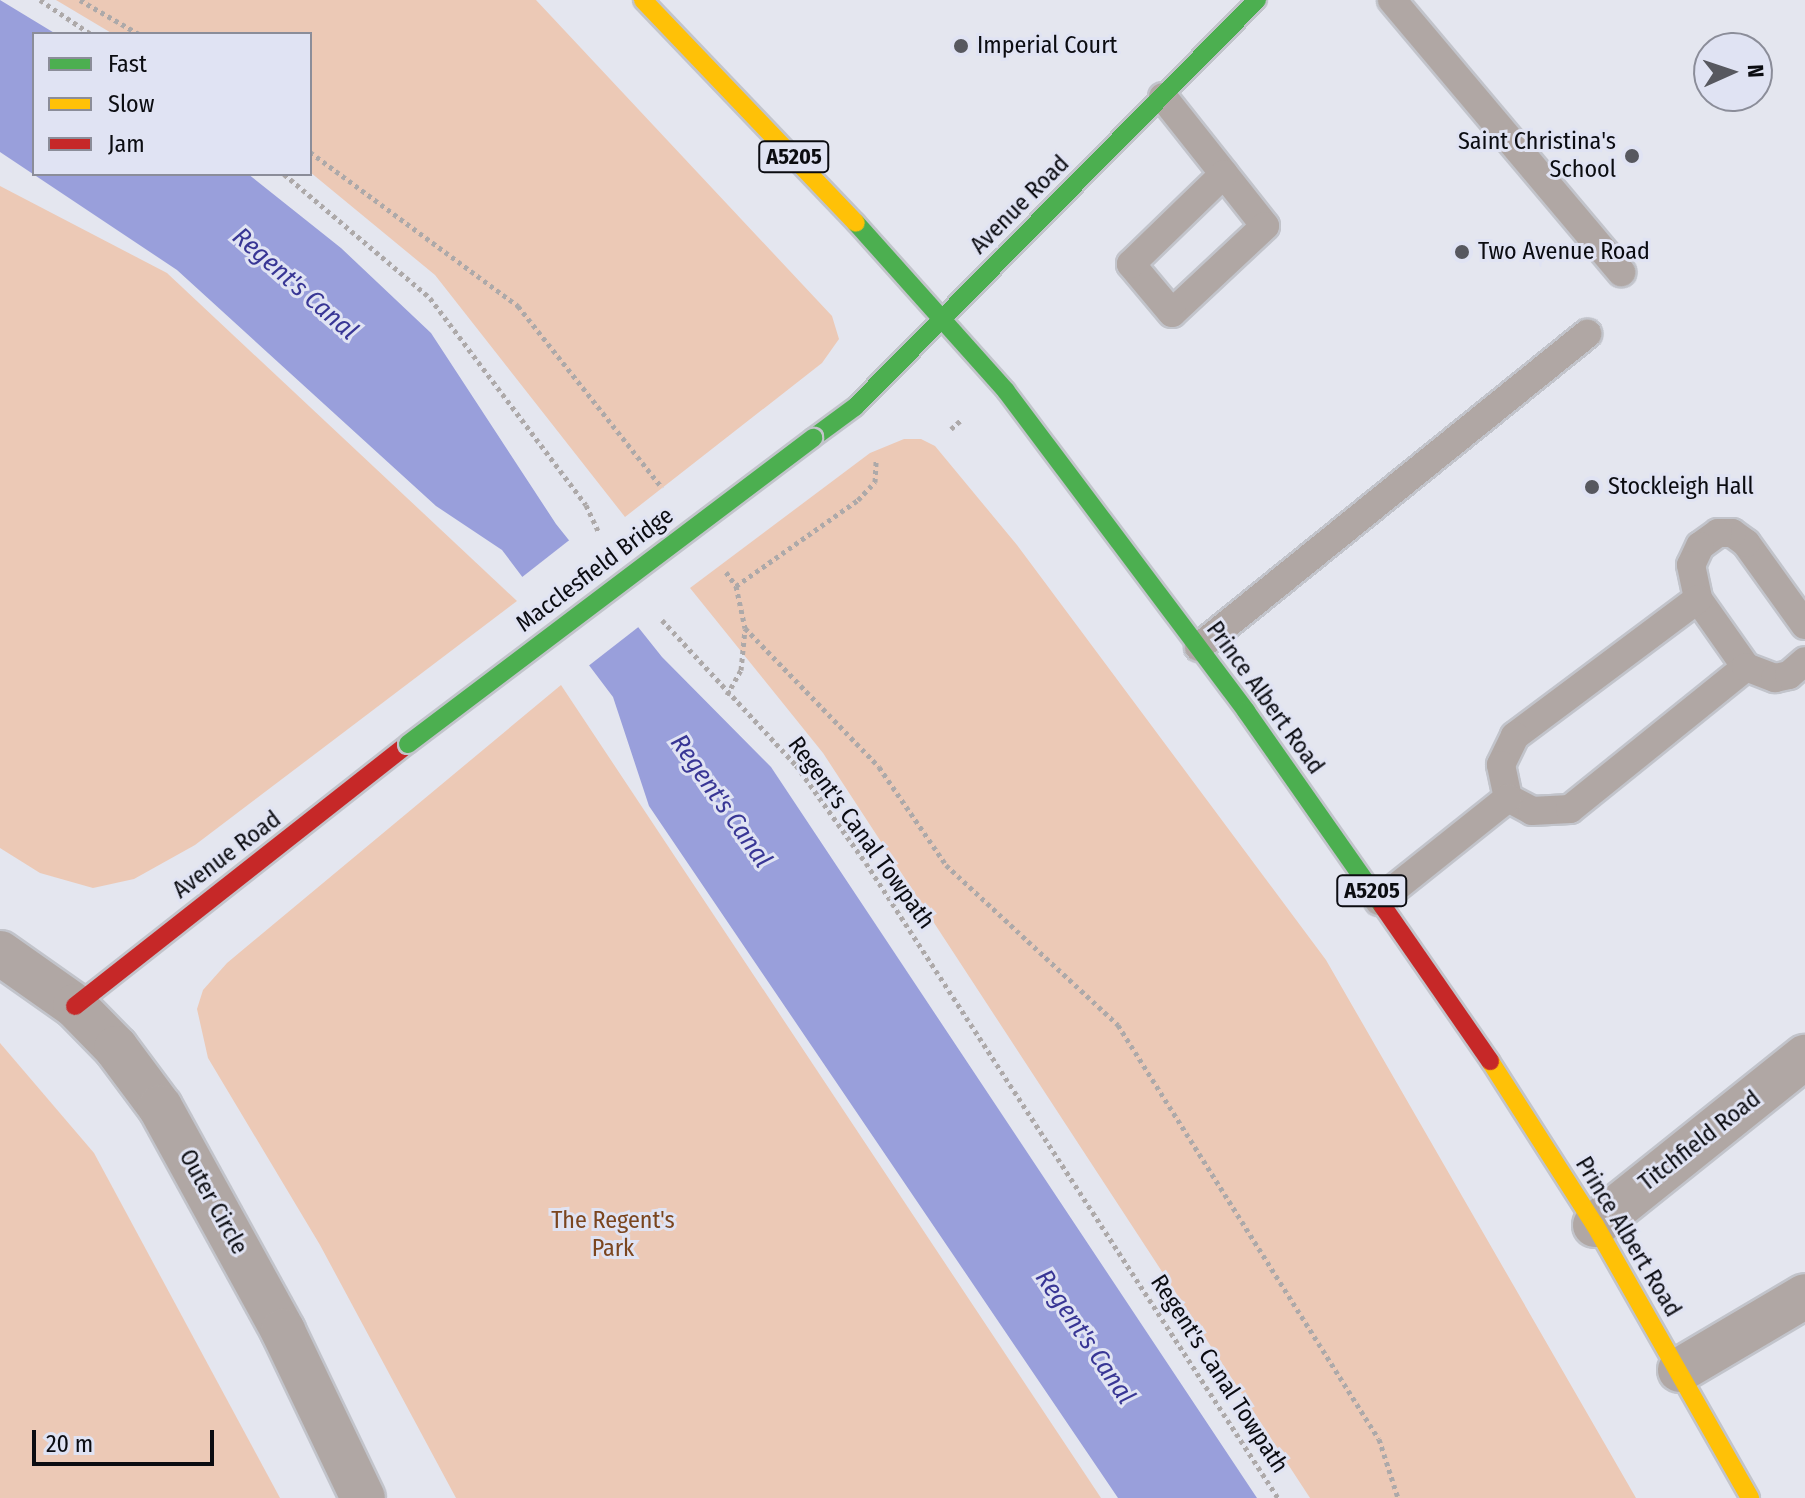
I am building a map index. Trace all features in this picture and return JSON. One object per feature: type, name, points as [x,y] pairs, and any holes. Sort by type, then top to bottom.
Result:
[{"type":"main road","name":"Prince Albert Road","points":[[643,0],[943,317],[1038,431],[1199,647],[1379,901],[1595,1225],[1750,1498]]},
{"type":"main road","name":"Avenue Road","points":[[813,438],[852,410],[1257,0]]},
{"type":"main road","name":"Macclesfield Bridge","points":[[408,744],[813,438]]},
{"type":"main road","name":"Avenue Road","points":[[75,1006],[408,744]]},
{"type":"street","name":"Outer Circle","points":[[0,953],[75,1006],[116,1048],[167,1120],[283,1331],[363,1498]]},
{"type":"street","name":"Titchfield Road","points":[[1595,1225],[1805,1057]]},
{"type":"street","points":[[1680,1370],[1805,1296]]},
{"type":"lane","points":[[1392,0],[1621,272]]},
{"type":"lane","points":[[1163,97],[1224,174],[1265,226],[1172,313],[1131,264],[1224,174]]},
{"type":"lane","points":[[1199,647],[1587,334]]},
{"type":"lane","points":[[1805,625],[1746,543],[1732,533],[1718,533],[1700,546],[1691,565],[1698,599],[1746,667],[1775,678],[1789,675],[1805,661]]},
{"type":"lane","points":[[1698,599],[1515,736],[1501,765],[1508,798],[1532,811],[1570,809],[1746,667]]},
{"type":"lane","points":[[1379,901],[1508,798]]},
{"type":"path","points":[[40,0],[88,32]]},
{"type":"path","points":[[80,0],[136,32]]},
{"type":"path","points":[[312,153],[518,306],[672,502]]},
{"type":"path","points":[[286,176],[430,298],[586,505],[603,540]]},
{"type":"path","points":[[951,429],[962,419]]},
{"type":"path","points":[[736,586],[858,500],[875,482],[876,454]]},
{"type":"path","points":[[718,562],[736,586],[745,628],[741,670],[727,696]]},
{"type":"path","name":"Regent's Canal Towpath","points":[[658,616],[727,696],[796,765],[866,863],[1278,1498]]},
{"type":"path","points":[[745,628],[879,767],[946,865],[1118,1025],[1379,1439],[1398,1498]]},
{"type":"green space","points":[[56,0],[536,0],[832,316],[839,339],[822,363],[625,517],[435,275],[312,174],[312,32],[110,32]]},
{"type":"green space","points":[[0,186],[167,273],[517,601],[195,845],[134,879],[93,888],[40,873],[0,848]]},
{"type":"green space","points":[[904,439],[921,439],[935,446],[1017,545],[1326,960],[1636,1498],[1310,1498],[823,753],[690,588],[870,453]]},
{"type":"green space","name":"The Regent's Park","points":[[561,685],[1101,1498],[456,1498],[320,1245],[208,1058],[197,1009],[203,990],[227,963]]},
{"type":"green space","points":[[0,1043],[94,1153],[280,1498],[0,1498]]},
{"type":"water","points":[[0,0],[53,32],[32,32],[32,173],[0,152]]},
{"type":"water","name":"Regent's Canal","points":[[36,176],[251,176],[341,248],[431,333],[556,524],[662,657],[771,767],[1257,1498],[1118,1498],[649,806],[613,697],[502,550],[436,506],[177,270]]},
{"type":"pier","points":[[572,538],[640,625],[588,666],[520,579]]},
{"type":"traffic: fast","points":[[813,438],[855,407],[1257,0]]},
{"type":"traffic: fast","points":[[856,223],[1006,391],[1246,711],[1382,905]]},
{"type":"traffic: fast","points":[[408,744],[813,438]]},
{"type":"traffic: slow","points":[[643,0],[856,223]]},
{"type":"traffic: slow","points":[[1490,1061],[1595,1225],[1750,1498]]},
{"type":"traffic: jam","points":[[75,1006],[408,744]]},
{"type":"traffic: jam","points":[[1382,905],[1490,1061]]},
{"type":"place","name":"Imperial Court","points":[[961,46]]},
{"type":"place","name":"Saint Christina's School","points":[[1632,156]]},
{"type":"place","name":"Two Avenue Road","points":[[1462,252]]},
{"type":"place","name":"Stockleigh Hall","points":[[1592,487]]}]
